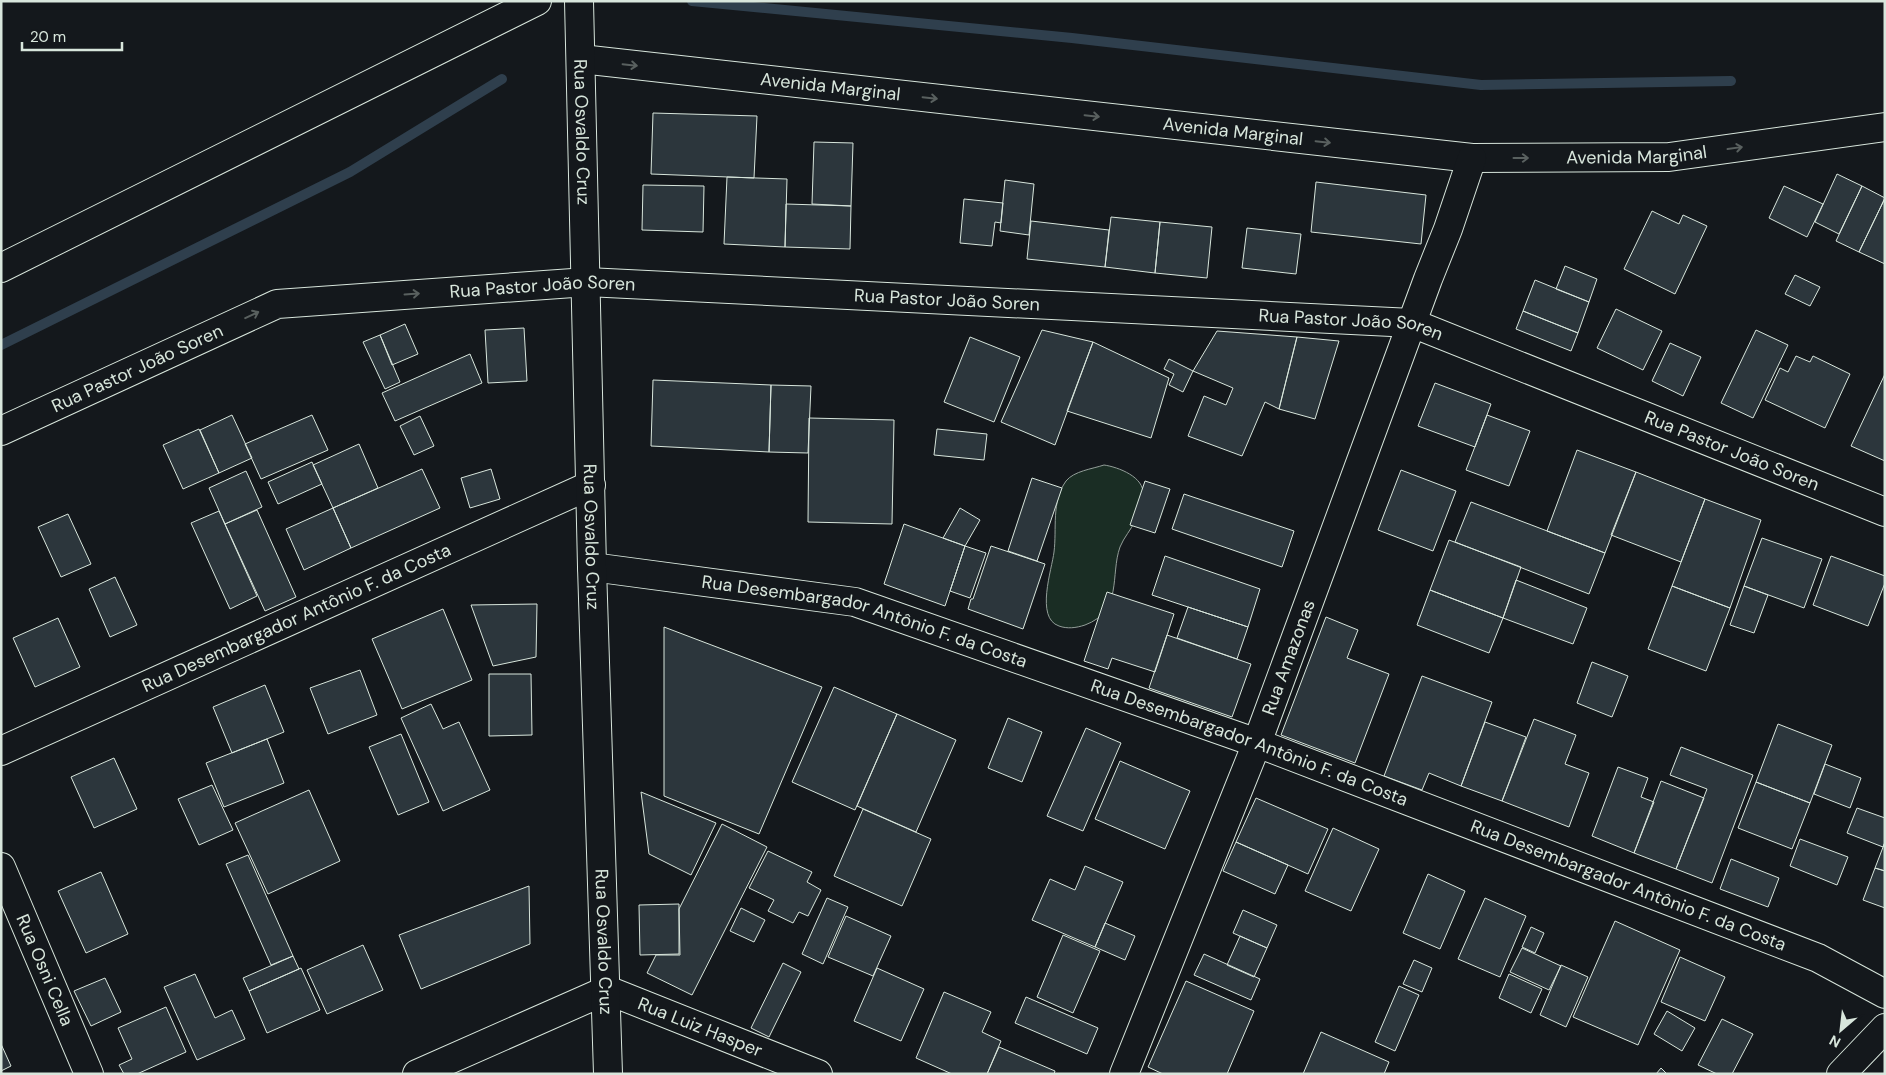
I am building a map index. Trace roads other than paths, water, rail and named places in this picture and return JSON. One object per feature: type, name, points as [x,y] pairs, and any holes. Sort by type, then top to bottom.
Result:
[{"type":"main road","points":[[1,268],[537,1]]},
{"type":"main road","name":"Rua Osvaldo Cruz","points":[[579,1],[587,282],[592,567],[607,990],[608,1074]]},
{"type":"main road","name":"Avenida Marginal","points":[[581,59],[1472,158],[1669,157],[1885,127]]},
{"type":"main road","name":"Rua Amazonas","points":[[1124,1074],[1258,743],[1448,229],[1472,158]]},
{"type":"main road","name":"Rua Pastor João Soren","points":[[1,431],[277,304],[587,282],[1412,323],[1885,512]]},
{"type":"main road","name":"Rua Desembargador Antônio F. da Costa","points":[[1,751],[591,485]]},
{"type":"main road","name":"Rua Desembargador Antônio F. da Costa","points":[[592,567],[855,602],[1258,743],[1818,958],[1885,994]]},
{"type":"main road","name":"Rua Osni Cella","points":[[1,867],[89,1074]]},
{"type":"main road","points":[[417,1074],[607,990]]},
{"type":"main road","name":"Rua Luiz Hasper","points":[[607,990],[818,1074]]},
{"type":"main road","points":[[1841,1074],[1885,1028]]},
{"type":"waterway","points":[[692,1],[1072,38],[1481,85],[1731,81]]},
{"type":"waterway","points":[[1,345],[350,172],[502,79]]}]
